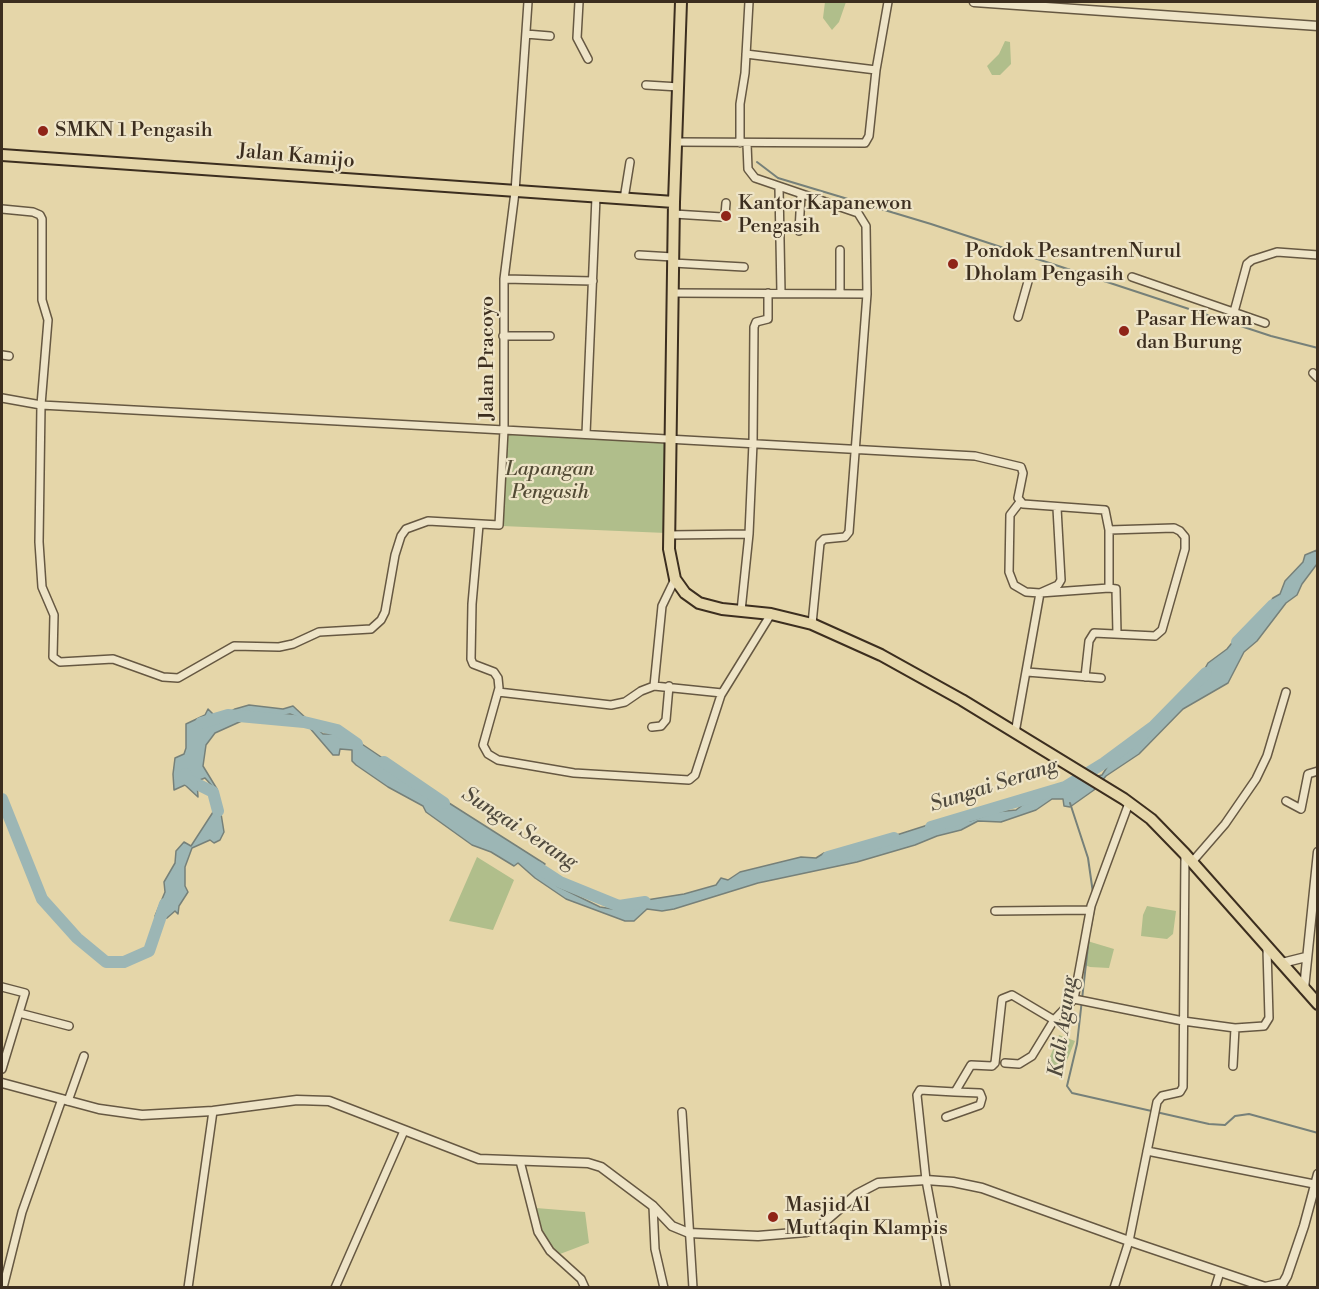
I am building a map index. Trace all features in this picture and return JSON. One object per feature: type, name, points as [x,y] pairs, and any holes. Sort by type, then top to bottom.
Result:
[{"type":"main road","points":[[681,2],[674,202],[669,535],[670,564],[675,579],[685,593],[699,603],[771,614],[812,624],[881,655],[1127,801],[1151,819],[1189,858],[1317,1004]]},
{"type":"main road","name":"Jalan Kamijo","points":[[2,155],[188,166],[674,202]]},
{"type":"street","name":"Jalan Pracoyo","points":[[528,2],[515,192],[504,279],[504,430],[975,456],[1017,464],[1023,473],[1020,502]]},
{"type":"street","points":[[579,2],[577,38],[588,59]]},
{"type":"street","points":[[749,2],[746,54],[740,95],[743,144],[751,175],[779,188],[858,213],[866,225],[867,294],[849,532],[845,537],[824,538],[820,543],[812,624]]},
{"type":"street","points":[[676,142],[865,143],[869,136],[876,70],[888,2]]},
{"type":"street","points":[[974,2],[1317,26]]},
{"type":"street","points":[[526,34],[550,36]]},
{"type":"street","points":[[746,54],[876,70]]},
{"type":"street","points":[[645,85],[679,87]]},
{"type":"street","points":[[624,199],[630,162]]},
{"type":"street","points":[[779,188],[782,293]]},
{"type":"street","points":[[799,231],[801,195]]},
{"type":"street","points":[[586,434],[596,197]]},
{"type":"street","points":[[674,214],[722,217],[725,215],[726,203]]},
{"type":"street","points":[[2,209],[33,212],[40,215],[42,219],[42,300],[48,320],[41,405],[39,530],[42,587],[54,615],[53,657],[60,662],[113,658],[164,676],[178,678],[234,646],[279,647],[293,644],[319,632],[371,629],[381,620],[385,612],[395,555],[406,529],[428,522],[499,525],[504,430],[41,405],[2,398]]},
{"type":"street","points":[[840,250],[840,294]]},
{"type":"street","points":[[1234,312],[1247,264],[1252,260],[1277,252],[1317,255]]},
{"type":"street","points":[[639,255],[744,267]]},
{"type":"street","points":[[1132,277],[1265,323]]},
{"type":"street","points":[[1018,317],[1029,278]]},
{"type":"street","points":[[504,279],[593,281]]},
{"type":"street","points":[[673,293],[867,294]]},
{"type":"street","points":[[741,611],[749,534],[753,443],[754,327],[756,322],[768,319],[768,293]]},
{"type":"street","points":[[503,336],[550,336]]},
{"type":"street","points":[[1109,588],[1109,530],[1105,510],[1058,508],[1020,502],[1010,515],[1010,576],[1017,588],[1040,593],[1116,589],[1116,634]]},
{"type":"street","points":[[1040,593],[1058,585],[1061,580],[1058,508]]},
{"type":"street","points":[[480,525],[472,604],[471,659],[473,664],[497,674],[498,692],[483,745],[488,754],[498,760],[574,773],[689,780],[695,775],[722,693],[771,614]]},
{"type":"street","points":[[1085,676],[1091,635],[1155,636],[1162,630],[1185,549],[1185,537],[1174,528],[1109,530]]},
{"type":"street","points":[[669,535],[749,534]]},
{"type":"street","points":[[654,686],[662,606],[675,579]]},
{"type":"street","points":[[1015,733],[1040,593]]},
{"type":"street","points":[[1027,672],[1101,678]]},
{"type":"street","points":[[498,692],[616,705],[654,686],[722,693]]},
{"type":"street","points":[[652,727],[661,726],[666,720],[669,686]]},
{"type":"street","points":[[1114,1287],[1128,1241],[1159,1098],[1175,1094],[1183,1087],[1189,858],[1225,824],[1256,779],[1267,756],[1286,692]]},
{"type":"street","points":[[1286,801],[1301,809],[1308,774],[1317,771]]},
{"type":"street","points":[[1005,1063],[1019,1065],[1026,1062],[1054,1020],[1075,1000],[1091,908],[1127,801]]},
{"type":"street","points":[[1304,989],[1306,957],[1314,908],[1317,852]]},
{"type":"street","points":[[995,911],[1091,908]]},
{"type":"street","points":[[1075,1000],[1183,1021],[1235,1028],[1268,1024],[1267,949]]},
{"type":"street","points":[[1282,963],[1306,957]]},
{"type":"street","points":[[2,987],[25,993],[2,1069]]},
{"type":"street","points":[[955,1092],[971,1065],[992,1066],[995,1063],[999,1005],[1006,995],[1012,995],[1054,1020]]},
{"type":"street","points":[[19,1013],[69,1026]]},
{"type":"street","points":[[1233,1066],[1235,1028]]},
{"type":"street","points":[[3,1287],[22,1212],[84,1056]]},
{"type":"street","points":[[2,1083],[108,1111],[142,1115],[213,1112],[312,1099],[329,1101],[479,1159],[588,1164],[601,1167],[653,1206],[672,1226],[689,1233],[758,1236],[806,1232],[816,1229],[857,1194],[878,1183],[926,1180],[982,1188],[1128,1241],[1265,1287],[1285,1285],[1295,1257],[1317,1174]]},
{"type":"street","points":[[946,1117],[980,1105],[980,1093],[917,1092],[926,1180],[946,1287]]},
{"type":"street","points":[[188,1287],[213,1112]]},
{"type":"street","points":[[682,1112],[693,1287]]},
{"type":"street","points":[[336,1287],[404,1131]]},
{"type":"street","points":[[1147,1151],[1314,1184]]},
{"type":"street","points":[[520,1161],[538,1232],[550,1251],[581,1279],[585,1287]]},
{"type":"street","points":[[653,1206],[655,1249],[664,1287]]},
{"type":"street","points":[[1215,1287],[1220,1272]]},
{"type":"green space","points":[[825,2],[846,2],[839,22],[832,30],[823,18]]},
{"type":"green space","points":[[1005,41],[1010,42],[1011,64],[1000,75],[992,75],[987,66],[999,54]]},
{"type":"green space","name":"Lapangan Pengasih","points":[[507,433],[670,443],[666,533],[502,526]]},
{"type":"green space","points":[[477,857],[514,880],[493,930],[449,921]]},
{"type":"green space","points":[[1147,906],[1176,911],[1173,934],[1167,939],[1141,936],[1143,915]]},
{"type":"green space","points":[[1084,940],[1114,949],[1109,968],[1090,967],[1080,963]]},
{"type":"green space","points":[[1059,1035],[1075,1041],[1063,1070],[1047,1064]]},
{"type":"green space","points":[[536,1208],[585,1212],[589,1243],[560,1254],[552,1248],[541,1229]]},
{"type":"water","points":[[1317,550],[1317,564],[1297,595],[1286,603],[1257,641],[1244,652],[1228,683],[1183,709],[1139,754],[1106,776],[1094,790],[1070,807],[1064,806],[1063,799],[1052,799],[1036,810],[1001,822],[978,821],[961,830],[857,862],[758,883],[674,909],[662,911],[647,909],[634,921],[625,921],[566,899],[518,863],[514,866],[491,852],[472,845],[426,812],[423,806],[388,787],[356,765],[352,761],[352,750],[340,749],[339,755],[333,755],[302,719],[290,714],[276,717],[255,715],[215,733],[206,745],[203,766],[217,789],[224,832],[220,840],[214,843],[210,840],[192,848],[185,867],[185,886],[188,892],[179,906],[178,914],[175,911],[167,918],[156,920],[160,915],[155,916],[165,892],[164,882],[175,863],[176,851],[184,842],[191,846],[215,809],[214,788],[205,778],[197,781],[198,797],[185,785],[174,790],[175,758],[184,754],[186,748],[186,724],[205,715],[208,709],[218,719],[235,709],[249,705],[283,709],[293,706],[323,734],[347,734],[393,765],[400,778],[438,796],[545,864],[543,866],[557,886],[600,907],[619,910],[634,902],[684,894],[716,885],[721,878],[728,880],[740,872],[801,857],[816,858],[824,853],[847,853],[872,847],[881,840],[934,823],[970,821],[995,812],[1016,810],[1029,800],[1048,797],[1066,784],[1102,775],[1113,758],[1148,732],[1154,723],[1183,701],[1194,688],[1208,663],[1227,649],[1243,629],[1250,633],[1273,598],[1280,594],[1285,581],[1303,562],[1305,555]]},
{"type":"waterway","points":[[757,162],[778,178],[931,224],[1271,336],[1318,348]]},
{"type":"waterway","name":"Sungai Serang","points":[[1237,642],[1273,605]]},
{"type":"waterway","name":"Sungai Serang","points":[[931,827],[1065,787],[1104,763],[1154,726],[1206,673]]},
{"type":"waterway","name":"Sungai Serang","points":[[201,723],[228,715],[304,722],[337,730],[357,744]]},
{"type":"waterway","name":"Sungai Serang","points":[[384,762],[444,803]]},
{"type":"waterway","name":"Sungai Serang","points":[[186,774],[185,778],[213,792],[218,811]]},
{"type":"waterway","name":"Sungai Serang","points":[[2,799],[42,899],[77,938],[106,962],[124,962],[149,951],[165,904]]},
{"type":"waterway","name":"Kali Agung","points":[[1070,803],[1088,858],[1093,893]]},
{"type":"waterway","name":"Sungai Serang","points":[[828,857],[894,838]]},
{"type":"waterway","name":"Sungai Serang","points":[[537,867],[560,882],[619,906],[645,902]]},
{"type":"waterway","name":"Kali Agung","points":[[1091,926],[1095,905]]},
{"type":"waterway","name":"Kali Agung","points":[[1089,937],[1077,1044],[1067,1086],[1072,1093],[1209,1124],[1225,1125],[1235,1116],[1249,1114],[1318,1133]]},
{"type":"place","name":"SMKN 1 Pengasih","points":[[43,131]]},
{"type":"place","name":"Kantor Kapanewon Pengasih","points":[[726,216]]},
{"type":"place","name":"Pondok PesantrenNurul Dholam Pengasih","points":[[953,264]]},
{"type":"place","name":"Pasar Hewan dan Burung","points":[[1124,331]]},
{"type":"place","name":"Masjid Al Muttaqin Klampis","points":[[773,1217]]}]
